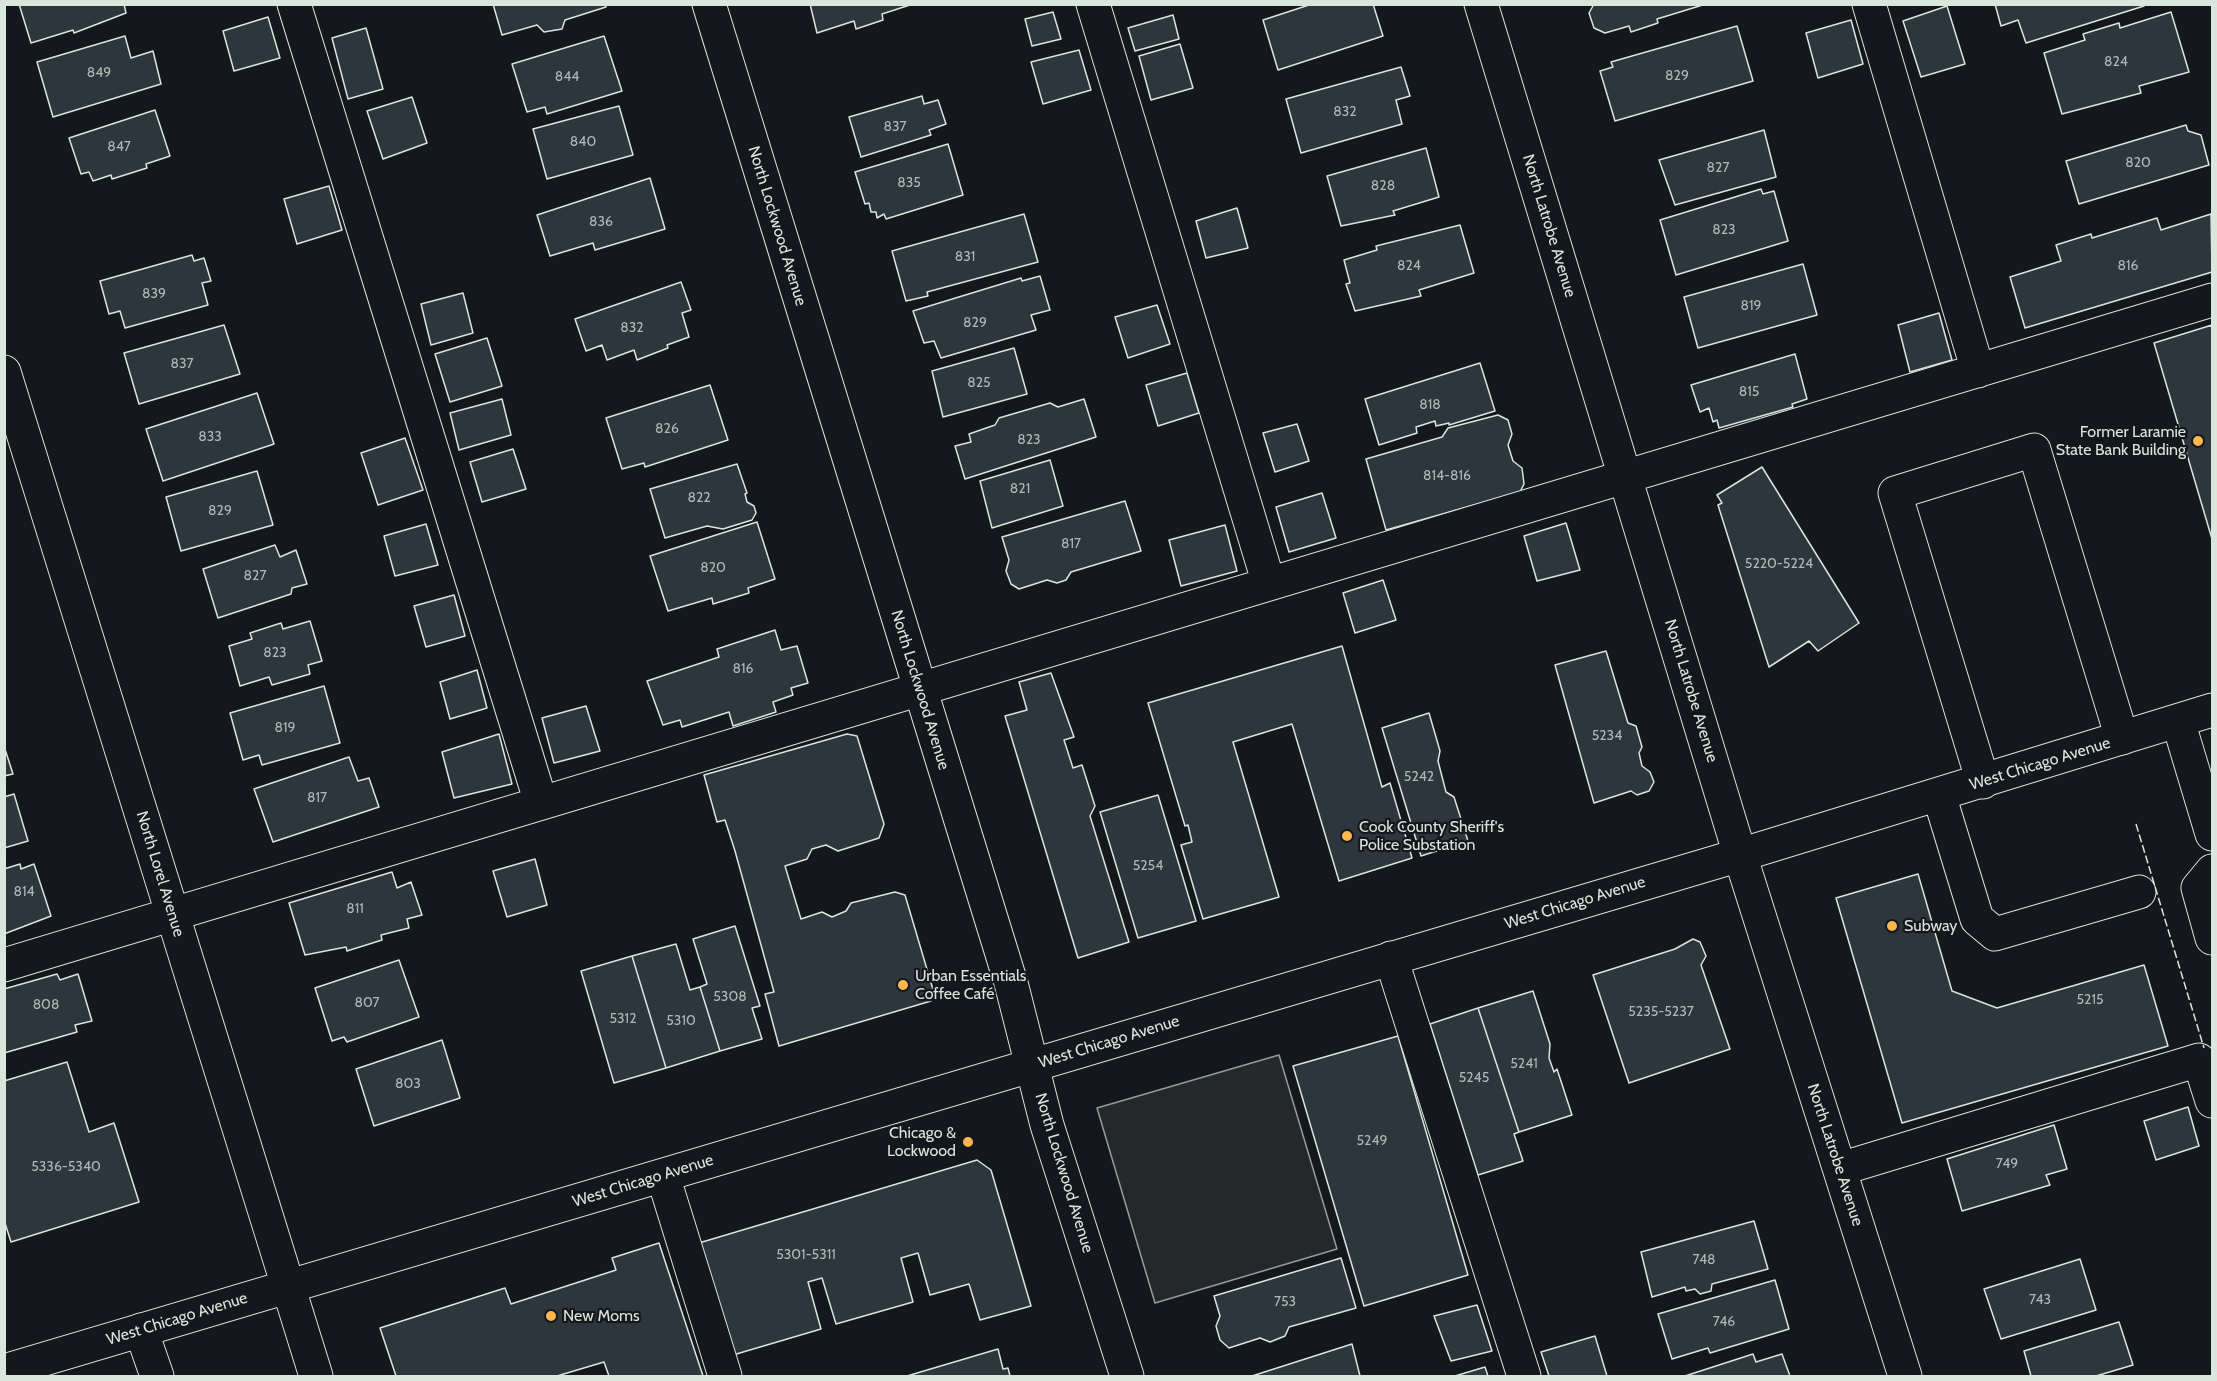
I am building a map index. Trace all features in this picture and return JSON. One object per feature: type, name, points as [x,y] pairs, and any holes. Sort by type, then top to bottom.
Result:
[{"type":"street","points":[[294,4],[541,803]]},
{"type":"street","name":"North Lockwood Avenue","points":[[709,4],[1011,983],[1047,1125],[1127,1377]]},
{"type":"street","points":[[1093,4],[1269,584]]},
{"type":"street","name":"North Latrobe Avenue","points":[[1481,4],[1740,855],[1905,1377]]},
{"type":"street","points":[[1869,4],[1978,371]]},
{"type":"street","points":[[4,964],[2212,300]]},
{"type":"street","name":"North Lorel Avenue","points":[[4,372],[316,1377]]},
{"type":"street","points":[[1983,782],[1895,493],[2034,450],[2122,738]]},
{"type":"street","name":"West Chicago Avenue","points":[[19,1371],[141,1330],[1740,855],[2212,710]]},
{"type":"street","points":[[2178,721],[2212,834]]},
{"type":"street","points":[[1939,795],[1977,919],[1995,934],[2139,892]]},
{"type":"street","points":[[2212,871],[2198,888],[2212,938]]},
{"type":"street","points":[[1391,958],[1524,1377]]},
{"type":"street","points":[[1840,1169],[2199,1060],[2212,1101]]},
{"type":"street","points":[[663,1176],[725,1377]]},
{"type":"street","points":[[141,1330],[157,1377]]},
{"type":"shaded area","points":[[1279,1055],[1337,1249],[1155,1303],[1097,1108]]},
{"type":"building","points":[[19,4],[124,4],[126,13],[74,33],[73,30],[31,43]]},
{"type":"building","points":[[493,4],[606,4],[606,7],[565,20],[562,29],[544,32],[537,25],[502,35]]},
{"type":"building","points":[[810,4],[913,4],[882,14],[883,20],[856,29],[854,21],[817,33]]},
{"type":"building","points":[[1312,4],[1373,4],[1383,36],[1278,70],[1263,20]]},
{"type":"building","points":[[1594,4],[1706,4],[1657,19],[1658,23],[1631,32],[1629,26],[1605,33],[1594,28],[1589,13]]},
{"type":"building","points":[[1995,4],[2144,4],[2144,6],[2026,43],[2018,20],[2001,26]]},
{"type":"building","points":[[1947,6],[1965,64],[1921,77],[1903,21]]},
{"type":"building","points":[[1053,12],[1061,39],[1032,46],[1025,19]]},
{"type":"building","points":[[2171,12],[2189,72],[2139,86],[2141,93],[2062,114],[2044,53],[2085,40],[2083,34],[2119,23],[2120,28]]},
{"type":"building","points":[[1173,15],[1179,39],[1135,51],[1128,28]]},
{"type":"building","points":[[268,17],[280,58],[234,71],[223,31]]},
{"type":"building","points":[[1851,20],[1863,64],[1818,78],[1806,33]]},
{"type":"building","points":[[1737,26],[1753,81],[1615,121],[1600,71],[1613,67],[1611,62]]},
{"type":"building","points":[[366,28],[383,89],[348,99],[332,38]]},
{"type":"building","points":[[125,36],[131,58],[153,51],[161,84],[53,117],[37,62]]},
{"type":"building","points":[[604,36],[622,91],[547,114],[545,107],[527,112],[512,64]]},
{"type":"building","points":[[1180,44],[1193,88],[1151,100],[1139,56]]},
{"type":"building","points":[[1079,50],[1091,90],[1043,104],[1031,62]]},
{"type":"building","points":[[1401,67],[1410,96],[1396,100],[1402,124],[1301,153],[1286,99]]},
{"type":"building","points":[[922,96],[924,104],[938,100],[946,124],[929,130],[931,135],[861,157],[849,117]]},
{"type":"building","points":[[412,97],[427,143],[383,159],[367,111]]},
{"type":"building","points":[[619,106],[633,155],[547,179],[533,129]]},
{"type":"building","points":[[155,110],[170,156],[146,164],[147,168],[112,179],[111,175],[93,181],[89,172],[81,174],[69,138]]},
{"type":"building","points":[[2186,125],[2188,131],[2201,135],[2209,165],[2079,204],[2066,161]]},
{"type":"building","points":[[1764,130],[1776,177],[1675,205],[1659,160]]},
{"type":"building","points":[[948,144],[963,195],[886,219],[884,214],[877,218],[876,212],[871,212],[869,203],[865,204],[855,172]]},
{"type":"building","points":[[1426,148],[1439,197],[1393,211],[1395,215],[1341,226],[1327,176]]},
{"type":"building","points":[[650,178],[665,229],[595,250],[593,243],[550,256],[537,215]]},
{"type":"building","points":[[329,186],[342,230],[297,244],[284,199]]},
{"type":"building","points":[[1761,189],[1763,194],[1774,191],[1788,241],[1676,275],[1660,220]]},
{"type":"building","points":[[1237,208],[1248,248],[1206,258],[1196,221]]},
{"type":"building","points":[[1024,214],[1038,262],[927,292],[928,296],[906,301],[892,251]]},
{"type":"building","points":[[2211,214],[2212,272],[2025,328],[2010,277],[2061,261],[2056,245],[2091,234],[2092,238],[2157,218],[2161,230]]},
{"type":"building","points":[[1460,225],[1474,273],[1419,290],[1421,296],[1355,311],[1346,284],[1350,283],[1344,260],[1377,250],[1376,246]]},
{"type":"building","points":[[192,255],[194,261],[204,258],[211,281],[202,283],[208,305],[125,328],[120,311],[109,314],[100,281]]},
{"type":"building","points":[[1803,264],[1817,315],[1698,348],[1684,297]]},
{"type":"building","points":[[1040,276],[1050,310],[1031,315],[1036,330],[941,358],[934,341],[924,343],[913,311],[1021,278],[1022,281]]},
{"type":"building","points":[[681,282],[691,310],[682,313],[689,337],[637,360],[634,350],[607,360],[602,345],[586,351],[575,319]]},
{"type":"building","points":[[463,293],[473,333],[431,345],[421,304]]},
{"type":"building","points":[[1157,305],[1170,344],[1128,358],[1115,317]]},
{"type":"building","points":[[1939,313],[1952,360],[1910,372],[1898,325]]},
{"type":"building","points":[[224,325],[240,374],[139,404],[124,353]]},
{"type":"building","name":"Former Laramie State Bank Building","points":[[2212,325],[2212,539],[2154,343]]},
{"type":"building","points":[[487,338],[502,386],[450,402],[435,354]]},
{"type":"building","points":[[1014,348],[1027,394],[943,417],[932,371]]},
{"type":"building","points":[[1795,354],[1807,399],[1792,404],[1793,407],[1719,428],[1717,420],[1713,422],[1709,408],[1700,412],[1691,385]]},
{"type":"building","points":[[1480,363],[1495,411],[1449,425],[1449,423],[1436,426],[1435,421],[1416,427],[1417,433],[1379,445],[1365,399]]},
{"type":"building","points":[[1187,373],[1199,413],[1158,426],[1146,385]]},
{"type":"building","points":[[710,385],[728,440],[645,467],[644,463],[622,469],[606,418]]},
{"type":"building","points":[[257,393],[274,444],[163,481],[146,429]]},
{"type":"building","points":[[502,399],[511,435],[459,450],[450,413]]},
{"type":"building","points":[[1084,399],[1096,437],[965,479],[955,446],[971,442],[969,434],[995,425],[999,418],[1050,403],[1058,407]]},
{"type":"building","points":[[1498,415],[1508,420],[1512,434],[1508,445],[1513,461],[1522,468],[1524,484],[1520,492],[1386,530],[1366,459],[1442,437],[1448,428]]},
{"type":"building","points":[[1297,424],[1309,461],[1275,472],[1263,433]]},
{"type":"building","points":[[405,438],[423,490],[378,505],[361,453]]},
{"type":"building","points":[[513,449],[526,489],[482,502],[470,462]]},
{"type":"building","points":[[1050,460],[1063,506],[992,528],[980,481]]},
{"type":"building","points":[[737,464],[747,493],[745,494],[747,502],[754,506],[756,513],[752,520],[723,529],[707,526],[665,538],[650,489]]},
{"type":"building","points":[[1762,467],[1859,623],[1818,651],[1809,641],[1769,667],[1718,505],[1722,503],[1717,495]]},
{"type":"building","points":[[257,471],[273,525],[181,551],[166,497]]},
{"type":"building","points":[[1322,493],[1336,538],[1289,552],[1276,507]]},
{"type":"building","points":[[1125,501],[1141,551],[1071,572],[1066,580],[1057,583],[1047,580],[1019,589],[1011,584],[1006,571],[1009,560],[1002,537]]},
{"type":"building","points":[[757,522],[775,579],[748,588],[749,593],[713,604],[712,598],[668,611],[650,556]]},
{"type":"building","points":[[1566,523],[1580,570],[1537,581],[1524,536]]},
{"type":"building","points":[[426,524],[438,565],[395,576],[384,536]]},
{"type":"building","points":[[1225,525],[1237,571],[1181,586],[1169,540]]},
{"type":"building","points":[[275,545],[280,557],[296,550],[307,584],[292,588],[291,594],[218,618],[203,569]]},
{"type":"building","points":[[1383,580],[1396,620],[1355,633],[1343,593]]},
{"type":"building","points":[[454,595],[465,636],[426,647],[414,606]]},
{"type":"building","points":[[310,621],[322,661],[308,665],[310,674],[272,685],[269,677],[240,686],[229,646],[252,639],[250,633],[281,623],[283,629]]},
{"type":"building","points":[[775,630],[781,650],[797,646],[808,683],[791,688],[793,695],[773,702],[776,712],[733,726],[729,712],[682,727],[680,720],[663,725],[647,681],[719,657],[717,649]]},
{"type":"building","points":[[1342,646],[1382,787],[1390,783],[1412,858],[1339,881],[1292,724],[1233,742],[1279,897],[1203,919],[1181,845],[1192,842],[1188,825],[1185,826],[1148,703]]},
{"type":"building","points":[[1606,651],[1628,723],[1636,726],[1642,747],[1639,753],[1642,766],[1650,772],[1654,782],[1649,791],[1637,795],[1631,791],[1594,803],[1555,665]]},
{"type":"building","points":[[477,670],[487,708],[450,719],[440,682]]},
{"type":"building","points":[[1051,673],[1074,737],[1064,740],[1073,768],[1082,765],[1095,806],[1090,816],[1129,942],[1078,958],[1005,716],[1027,710],[1019,682]]},
{"type":"building","points":[[324,686],[340,743],[262,765],[259,755],[243,760],[230,713]]},
{"type":"building","points":[[586,706],[600,751],[554,763],[542,718]]},
{"type":"building","points":[[1429,713],[1440,751],[1438,761],[1446,792],[1454,797],[1468,841],[1421,856],[1382,728]]},
{"type":"building","points":[[499,734],[512,784],[454,798],[442,752]]},
{"type":"building","points":[[847,734],[857,736],[884,824],[879,838],[838,851],[826,845],[812,849],[807,859],[785,866],[801,919],[822,912],[832,917],[846,911],[851,903],[895,892],[905,895],[934,993],[931,1001],[779,1046],[765,994],[774,992],[735,851],[725,820],[717,822],[704,775]]},
{"type":"building","points":[[4,746],[13,774],[4,776]]},
{"type":"building","points":[[349,757],[358,781],[369,778],[379,807],[273,842],[254,789]]},
{"type":"building","points":[[14,794],[28,841],[4,848],[4,797]]},
{"type":"building","points":[[1158,795],[1196,921],[1138,938],[1100,812]]},
{"type":"building","points":[[535,859],[547,905],[507,917],[493,871]]},
{"type":"building","points":[[20,864],[21,869],[34,864],[51,916],[4,934],[4,869]]},
{"type":"building","points":[[392,872],[397,888],[411,882],[422,915],[407,919],[409,928],[381,935],[382,940],[347,951],[346,947],[305,955],[289,903]]},
{"type":"building","points":[[1918,874],[1952,991],[1997,1008],[2144,965],[2168,1046],[1902,1123],[1836,898]]},
{"type":"building","points":[[735,926],[760,1006],[752,1008],[762,1039],[720,1051],[700,987],[707,984],[693,939]]},
{"type":"building","points":[[1693,939],[1700,942],[1706,956],[1701,965],[1730,1049],[1629,1083],[1593,975],[1675,949]]},
{"type":"building","points":[[676,944],[690,990],[700,987],[720,1051],[666,1068],[632,956]]},
{"type":"building","points":[[632,956],[666,1068],[614,1083],[581,971]]},
{"type":"building","points":[[399,960],[419,1017],[347,1042],[344,1037],[332,1041],[315,988]]},
{"type":"building","points":[[57,974],[60,980],[78,974],[92,1021],[75,1025],[77,1032],[4,1053],[4,989]]},
{"type":"building","points":[[1533,991],[1550,1044],[1549,1058],[1554,1072],[1557,1069],[1572,1115],[1519,1132],[1478,1008]]},
{"type":"building","points":[[1478,1008],[1519,1132],[1514,1134],[1523,1161],[1478,1175],[1430,1024]]},
{"type":"building","points":[[1398,1036],[1468,1275],[1364,1306],[1293,1066]]},
{"type":"building","points":[[442,1040],[460,1098],[374,1126],[356,1069]]},
{"type":"building","points":[[67,1062],[89,1132],[114,1123],[139,1202],[11,1242],[4,1220],[4,1081]]},
{"type":"building","points":[[2188,1107],[2199,1146],[2156,1160],[2144,1121]]},
{"type":"building","points":[[2054,1125],[2067,1169],[2046,1175],[2050,1185],[1962,1211],[1947,1159]]},
{"type":"building","points":[[977,1160],[991,1170],[1031,1306],[980,1320],[969,1284],[930,1295],[918,1253],[901,1258],[913,1302],[836,1324],[822,1278],[808,1282],[821,1329],[733,1355],[699,1243]]},
{"type":"building","points":[[1754,1221],[1768,1269],[1712,1284],[1711,1291],[1700,1294],[1695,1289],[1686,1291],[1685,1287],[1652,1297],[1641,1252]]},
{"type":"building","name":"New Moms","points":[[659,1243],[703,1376],[609,1376],[604,1362],[557,1376],[396,1376],[380,1328],[505,1288],[511,1304],[616,1270],[612,1258]]},
{"type":"building","points":[[1341,1258],[1356,1308],[1289,1327],[1285,1336],[1270,1342],[1260,1338],[1229,1348],[1220,1340],[1216,1326],[1220,1316],[1214,1296]]},
{"type":"building","points":[[2080,1259],[2096,1310],[2001,1339],[1984,1289]]},
{"type":"building","points":[[1775,1280],[1789,1329],[1710,1353],[1708,1348],[1672,1359],[1658,1314]]},
{"type":"building","points":[[1477,1305],[1492,1351],[1451,1361],[1434,1316]]},
{"type":"building","points":[[2119,1322],[2133,1365],[2096,1376],[2031,1376],[2024,1351]]},
{"type":"building","points":[[1595,1336],[1607,1376],[1549,1376],[1541,1352]]},
{"type":"building","points":[[1352,1344],[1360,1376],[1252,1376]]},
{"type":"building","points":[[998,1349],[1003,1369],[1008,1368],[1010,1376],[907,1376]]},
{"type":"building","points":[[1753,1354],[1756,1362],[1782,1354],[1790,1376],[1685,1376]]},
{"type":"building","points":[[1485,1367],[1488,1376],[1455,1376]]},
{"type":"fence","points":[[2136,824],[2204,1048]]},
{"type":"place","name":"Former Laramie State Bank Building","points":[[2198,441]]},
{"type":"place","name":"Cook County Sheriff's Police Substation","points":[[1347,836]]},
{"type":"place","name":"Subway","points":[[1892,926]]},
{"type":"place","name":"Urban Essentials Coffee Café","points":[[903,985]]},
{"type":"place","name":"Chicago & Lockwood","points":[[968,1142]]},
{"type":"place","name":"New Moms","points":[[551,1316]]}]
